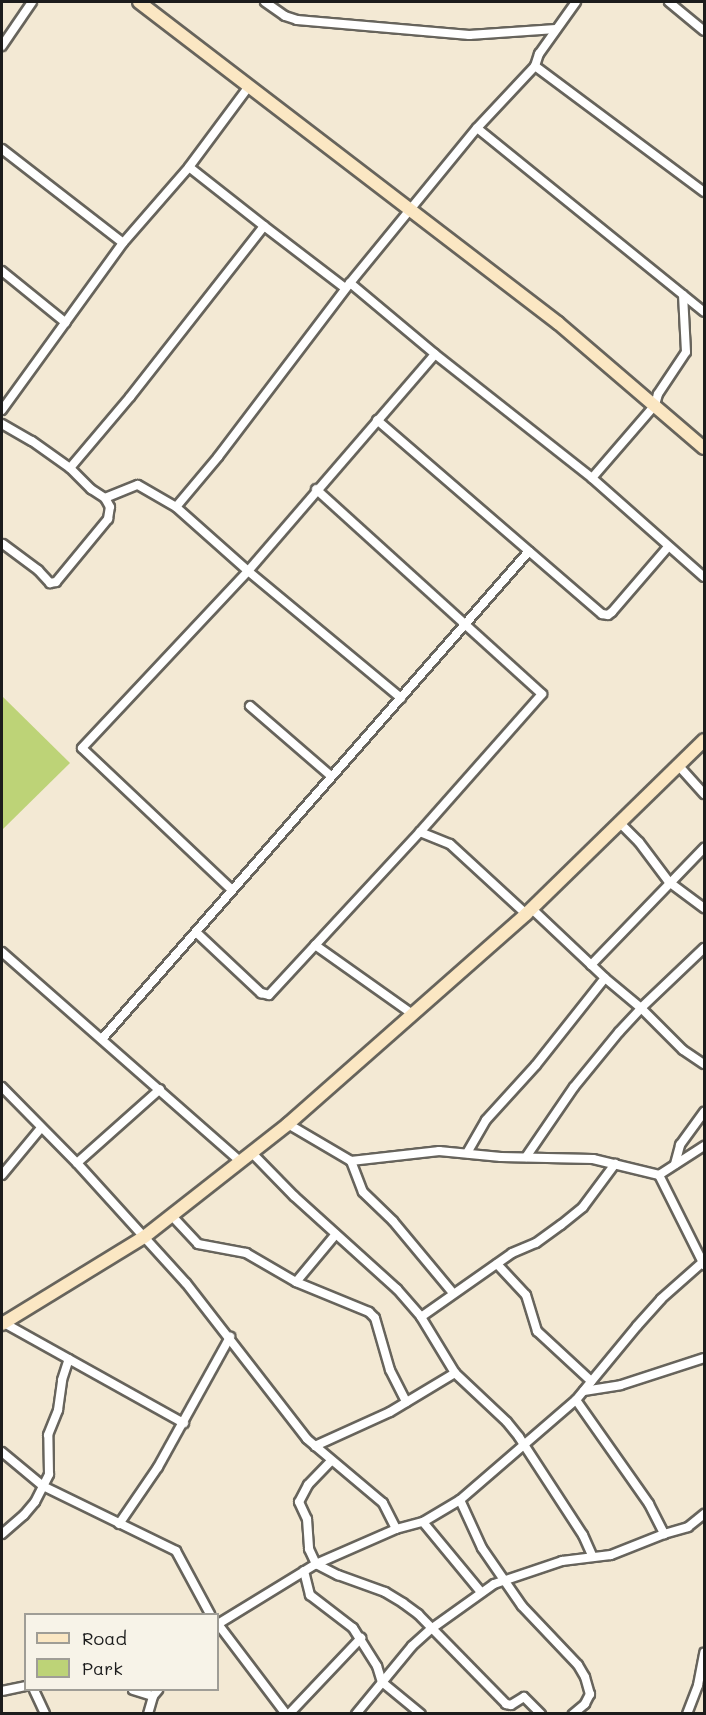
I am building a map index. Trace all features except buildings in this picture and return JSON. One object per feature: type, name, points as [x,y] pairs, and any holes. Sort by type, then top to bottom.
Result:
[{"type":"street","points":[[2,46],[32,2]]},
{"type":"street","points":[[139,2],[558,323],[705,448]]},
{"type":"street","points":[[265,2],[285,16],[297,20],[495,36],[556,29]]},
{"type":"street","points":[[176,507],[218,457],[347,285],[477,128],[535,66],[539,54],[574,4],[564,2]]},
{"type":"street","points":[[669,2],[705,32]]},
{"type":"street","points":[[535,66],[705,192]]},
{"type":"street","points":[[2,410],[123,243],[189,166],[250,85]]},
{"type":"street","points":[[477,128],[705,312]]},
{"type":"street","points":[[2,149],[123,243]]},
{"type":"street","points":[[189,166],[264,226],[347,285],[592,478],[668,547],[705,577]]},
{"type":"street","points":[[70,468],[130,397],[264,226]]},
{"type":"street","points":[[2,271],[66,323]]},
{"type":"street","points":[[592,478],[655,405],[658,394],[686,352],[683,295]]},
{"type":"street","points":[[231,889],[82,748],[248,572],[316,489],[435,354]]},
{"type":"street","points":[[377,420],[602,614],[608,615],[668,547]]},
{"type":"street","points":[[2,424],[32,441],[70,468],[91,489],[105,498],[110,507],[108,519],[56,582],[50,583],[38,570],[2,544]]},
{"type":"street","points":[[105,498],[138,485],[176,507],[248,572],[401,698]]},
{"type":"street","points":[[197,933],[265,996],[272,993],[420,832],[542,694],[467,624],[356,528],[316,489]]},
{"type":"street","points":[[102,1039],[529,551]]},
{"type":"street","points":[[250,706],[331,776]]},
{"type":"street","points":[[3,1324],[144,1237],[288,1124],[529,912],[705,740]]},
{"type":"street","points":[[678,765],[705,794]]},
{"type":"street","points":[[619,822],[639,842],[669,882],[705,908]]},
{"type":"street","points":[[420,832],[450,844],[641,1008],[683,1050],[705,1064]]},
{"type":"street","points":[[591,965],[669,882],[705,848]]},
{"type":"street","points":[[315,945],[414,1015]]},
{"type":"street","points":[[526,1157],[574,1087],[641,1008],[705,948]]},
{"type":"street","points":[[2,952],[240,1161]]},
{"type":"street","points":[[467,1153],[486,1120],[537,1065],[605,978]]},
{"type":"street","points":[[2,1087],[77,1163],[186,1283],[230,1337],[273,1399],[315,1446],[383,1503],[396,1529]]},
{"type":"street","points":[[77,1163],[160,1089]]},
{"type":"street","points":[[675,1164],[680,1145],[705,1112]]},
{"type":"street","points":[[288,1124],[351,1161],[439,1151],[593,1159],[659,1175],[705,1146]]},
{"type":"street","points":[[2,1175],[41,1128]]},
{"type":"street","points":[[251,1152],[397,1289],[421,1317],[455,1373],[507,1422],[524,1445],[583,1535],[593,1557]]},
{"type":"street","points":[[351,1161],[363,1192],[393,1221],[453,1293]]},
{"type":"street","points":[[421,1317],[497,1264],[536,1243],[583,1208],[615,1164]]},
{"type":"street","points":[[219,1623],[316,1564],[396,1529],[423,1522],[460,1500],[576,1400],[661,1299],[704,1263],[659,1175]]},
{"type":"street","points":[[172,1216],[198,1244],[246,1253],[296,1282],[369,1312],[375,1318],[390,1370],[406,1402]]},
{"type":"street","points":[[296,1282],[336,1234]]},
{"type":"street","points":[[497,1264],[526,1295],[537,1330],[591,1381]]},
{"type":"street","points":[[3,1324],[184,1423]]},
{"type":"street","points":[[119,1524],[158,1467],[230,1337]]},
{"type":"street","points":[[584,1391],[621,1385],[705,1358]]},
{"type":"street","points":[[2,1534],[24,1515],[44,1486],[50,1464],[48,1435],[58,1410],[62,1380],[69,1359]]},
{"type":"street","points":[[315,1446],[370,1422],[455,1373]]},
{"type":"street","points":[[576,1400],[649,1504],[664,1534]]},
{"type":"street","points":[[2,1452],[44,1486],[176,1551],[209,1613]]},
{"type":"street","points":[[331,1461],[300,1495],[299,1502],[307,1519],[309,1549],[316,1564],[338,1575],[385,1592],[418,1614],[506,1704],[511,1705],[524,1697],[541,1713]]},
{"type":"street","points":[[460,1500],[482,1548],[503,1579],[533,1620],[578,1665],[585,1677],[590,1694],[585,1704],[573,1713]]},
{"type":"street","points":[[356,1713],[412,1646],[481,1592],[503,1579],[562,1561],[611,1556],[664,1534],[688,1527],[705,1514]]},
{"type":"street","points":[[423,1522],[481,1592]]},
{"type":"street","points":[[304,1571],[310,1595],[353,1628],[377,1666],[382,1682],[421,1713]]},
{"type":"street","points":[[219,1625],[288,1713],[361,1638]]},
{"type":"street","points":[[687,1713],[698,1684],[705,1653]]},
{"type":"street","points":[[2,1691],[24,1686]]},
{"type":"street","points":[[35,1691],[45,1713]]},
{"type":"street","points":[[148,1713],[156,1693]]},
{"type":"green space","points":[[2,696],[70,763],[2,830]]}]
